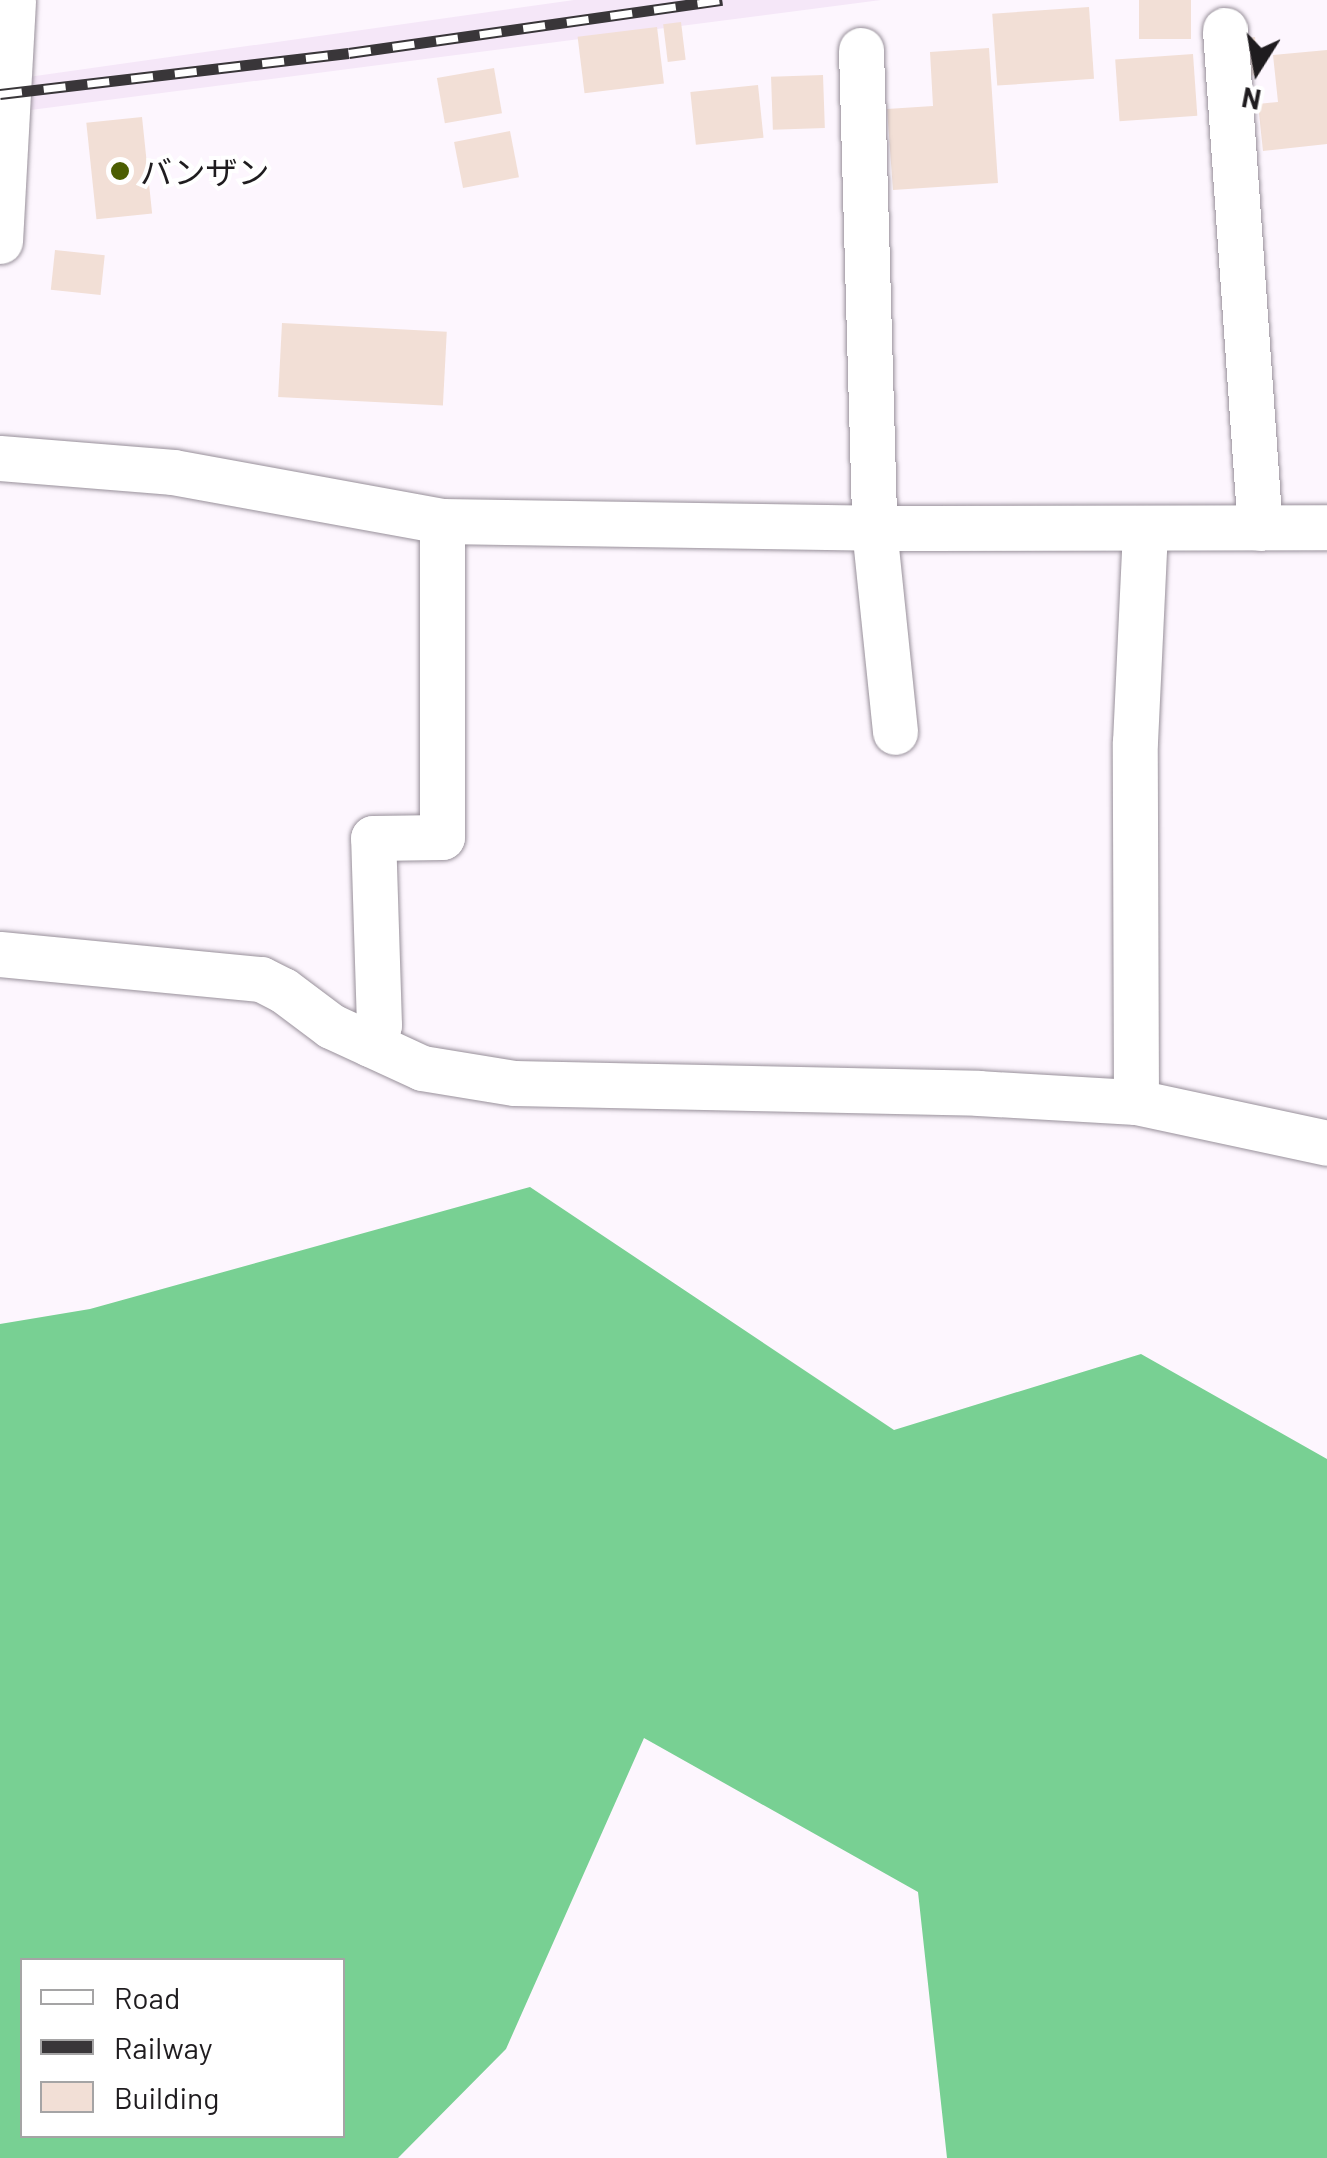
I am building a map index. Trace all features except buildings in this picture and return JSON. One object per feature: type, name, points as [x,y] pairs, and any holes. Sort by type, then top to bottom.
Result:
[{"type":"street","points":[[0,241],[13,0]]},
{"type":"street","points":[[1225,30],[1260,528]]},
{"type":"street","points":[[862,50],[874,528],[896,732]]},
{"type":"street","points":[[0,458],[173,472],[442,520],[874,528],[1327,528]]},
{"type":"street","points":[[370,1044],[379,1025],[373,838],[442,837],[442,520]]},
{"type":"street","points":[[1136,1102],[1135,742],[1145,528]]},
{"type":"street","points":[[0,954],[262,979],[331,1026],[422,1068],[514,1083],[978,1093],[1136,1102],[1327,1142]]},
{"type":"shaded area","points":[[574,0],[881,0],[0,114],[0,81]]},
{"type":"green space","points":[[530,1187],[894,1430],[1141,1354],[1327,1459],[1327,2158],[947,2158],[918,1892],[644,1738],[506,2049],[398,2158],[0,2158],[0,1324],[90,1309]]},
{"type":"railway","points":[[0,94],[349,53],[722,0]]},
{"type":"place","name":"バンザン","points":[[120,171]]}]
